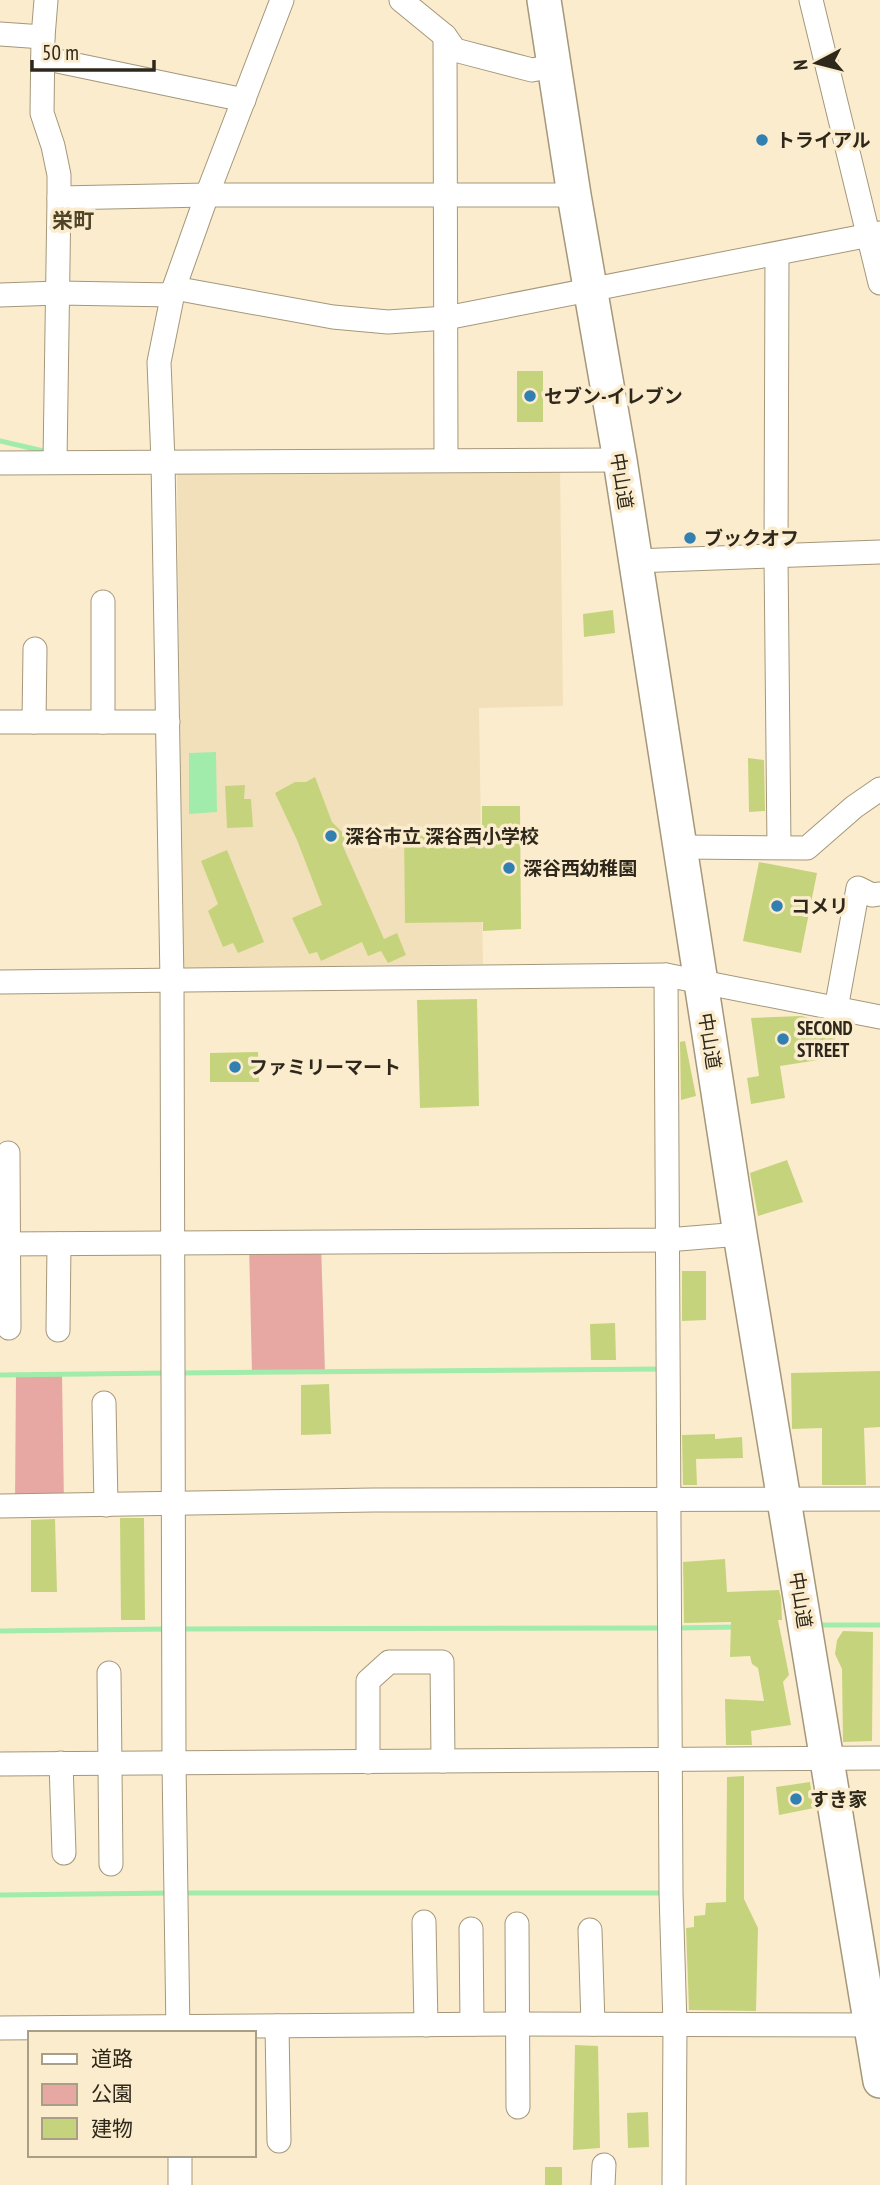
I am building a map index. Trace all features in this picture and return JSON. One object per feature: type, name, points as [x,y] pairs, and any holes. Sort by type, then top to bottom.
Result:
[{"type":"highway","name":"中山道","points":[[544,0],[574,195],[620,460],[740,1234],[827,1758],[875,2025],[880,2081]]},
{"type":"street","points":[[46,0],[42,113],[59,176],[55,461]]},
{"type":"street","points":[[178,2030],[174,1763],[172,981],[159,362],[173,291],[282,0]]},
{"type":"street","points":[[401,0],[445,36],[455,50],[532,70],[554,66]]},
{"type":"street","points":[[811,0],[874,234],[880,283]]},
{"type":"street","points":[[0,34],[43,48],[244,100]]},
{"type":"street","points":[[445,36],[446,460]]},
{"type":"street","points":[[59,198],[207,195],[574,195]]},
{"type":"street","points":[[0,295],[173,291],[333,317],[388,322],[446,318],[874,234]]},
{"type":"street","points":[[777,255],[779,847]]},
{"type":"street","points":[[0,463],[620,460]]},
{"type":"street","points":[[635,561],[880,552]]},
{"type":"street","points":[[103,602],[103,722]]},
{"type":"street","points":[[34,722],[35,649]]},
{"type":"street","points":[[0,722],[168,722]]},
{"type":"street","points":[[680,848],[807,848],[854,807],[880,789]]},
{"type":"street","points":[[836,1009],[858,888],[872,895],[880,894]]},
{"type":"street","points":[[666,975],[674,2185]]},
{"type":"street","points":[[0,982],[666,975],[880,1017]]},
{"type":"street","points":[[8,1153],[4,1244],[9,1328]]},
{"type":"street","points":[[4,1244],[667,1240],[740,1234]]},
{"type":"street","points":[[58,1330],[59,1244]]},
{"type":"street","points":[[104,1403],[106,1505]]},
{"type":"street","points":[[0,1506],[174,1502],[880,1499]]},
{"type":"street","points":[[368,1762],[369,1681],[389,1662],[442,1662],[443,1761]]},
{"type":"street","points":[[109,1673],[111,1864]]},
{"type":"street","points":[[0,1763],[880,1758]]},
{"type":"street","points":[[61,1763],[64,1853]]},
{"type":"street","points":[[424,1922],[425,2025]]},
{"type":"street","points":[[516,1924],[518,2107]]},
{"type":"street","points":[[471,1929],[472,2024]]},
{"type":"street","points":[[590,1930],[593,2024]]},
{"type":"street","points":[[0,2028],[178,2030],[472,2024],[875,2025]]},
{"type":"street","points":[[277,2026],[279,2141]]},
{"type":"street","points":[[180,2157],[180,2185]]},
{"type":"shaded area","name":"深谷市立 深谷西小学校","points":[[560,466],[563,706],[479,708],[483,964],[183,968],[177,471]]},
{"type":"shaded area","points":[[216,752],[217,812],[189,814],[189,753]]},
{"type":"green space","points":[[249,1243],[321,1243],[325,1372],[252,1373]]},
{"type":"green space","points":[[16,1374],[62,1374],[64,1505],[15,1505]]},
{"type":"building","name":"セブン-イレブン","points":[[517,371],[543,371],[543,422],[517,422]]},
{"type":"building","points":[[613,610],[615,633],[584,637],[583,614]]},
{"type":"building","points":[[748,758],[764,760],[765,811],[749,812]]},
{"type":"building","points":[[315,777],[332,822],[342,832],[346,842],[342,844],[384,939],[397,933],[406,955],[388,963],[381,951],[368,956],[362,942],[321,961],[317,952],[309,954],[292,918],[322,905],[275,793],[295,782],[306,782]]},
{"type":"building","points":[[245,785],[244,799],[251,799],[253,827],[227,828],[225,786]]},
{"type":"building","points":[[482,806],[520,806],[521,929],[483,931],[483,922],[405,923],[404,832],[482,830]]},
{"type":"building","points":[[227,850],[264,942],[238,953],[233,943],[223,947],[208,911],[218,904],[201,861]]},
{"type":"building","points":[[759,862],[817,873],[801,953],[743,941]]},
{"type":"building","points":[[477,999],[479,1106],[420,1108],[417,1000]]},
{"type":"building","points":[[801,1016],[832,1023],[838,1057],[780,1066],[785,1098],[751,1104],[747,1078],[759,1076],[751,1018]]},
{"type":"building","points":[[685,1041],[696,1096],[681,1100],[680,1042]]},
{"type":"building","name":"ファミリーマート","points":[[258,1052],[259,1082],[210,1082],[210,1053]]},
{"type":"building","points":[[787,1160],[803,1202],[758,1216],[750,1173]]},
{"type":"building","points":[[682,1271],[706,1271],[706,1320],[682,1321]]},
{"type":"building","points":[[615,1323],[616,1360],[591,1360],[590,1324]]},
{"type":"building","points":[[880,1371],[880,1427],[864,1428],[866,1485],[822,1485],[822,1428],[792,1429],[791,1373]]},
{"type":"building","points":[[329,1384],[331,1434],[301,1435],[301,1385]]},
{"type":"building","points":[[715,1434],[715,1439],[742,1437],[743,1458],[696,1459],[697,1485],[683,1485],[682,1435]]},
{"type":"building","points":[[120,1518],[144,1518],[145,1620],[121,1620]]},
{"type":"building","points":[[55,1519],[57,1592],[31,1592],[31,1520]]},
{"type":"building","points":[[725,1559],[727,1592],[779,1590],[781,1598],[782,1620],[778,1620],[789,1675],[783,1682],[791,1725],[751,1731],[752,1745],[726,1745],[725,1699],[764,1701],[758,1668],[752,1664],[750,1656],[730,1657],[731,1622],[684,1623],[683,1562]]},
{"type":"building","points":[[843,1631],[873,1632],[872,1741],[843,1742],[842,1669],[835,1654],[837,1640]]},
{"type":"building","points":[[744,1776],[744,1899],[758,1928],[756,2011],[689,2010],[686,1928],[694,1927],[694,1916],[705,1915],[706,1903],[726,1902],[727,1777]]},
{"type":"building","points":[[810,1782],[814,1808],[779,1815],[776,1787]]},
{"type":"building","points":[[575,2045],[598,2046],[600,2148],[573,2150]]},
{"type":"building","points":[[648,2112],[649,2147],[628,2148],[627,2113]]},
{"type":"building","points":[[545,2167],[562,2167],[562,2185],[545,2185]]},
{"type":"waterway","points":[[0,441],[48,452]]},
{"type":"waterway","points":[[178,1373],[661,1369]]},
{"type":"waterway","points":[[0,1375],[168,1373]]},
{"type":"waterway","points":[[817,1625],[880,1625]]},
{"type":"waterway","points":[[677,1628],[737,1627]]},
{"type":"waterway","points":[[180,1629],[663,1628]]},
{"type":"waterway","points":[[0,1631],[166,1629]]},
{"type":"waterway","points":[[0,1895],[171,1893]]},
{"type":"waterway","points":[[181,1893],[665,1893]]},
{"type":"place","name":"トライアル","points":[[762,140]]},
{"type":"place","name":"セブン-イレブン","points":[[530,396]]},
{"type":"place","name":"ブックオフ","points":[[690,538]]},
{"type":"place","name":"深谷市立 深谷西小学校","points":[[331,836]]},
{"type":"place","name":"深谷西幼稚園","points":[[509,868]]},
{"type":"place","name":"コメリ","points":[[777,906]]},
{"type":"place","name":"SECOND STREET","points":[[783,1039]]},
{"type":"place","name":"ファミリーマート","points":[[235,1067]]},
{"type":"place","name":"すき家","points":[[796,1799]]},
{"type":"district","name":"栄町","points":[[73,221]]}]
